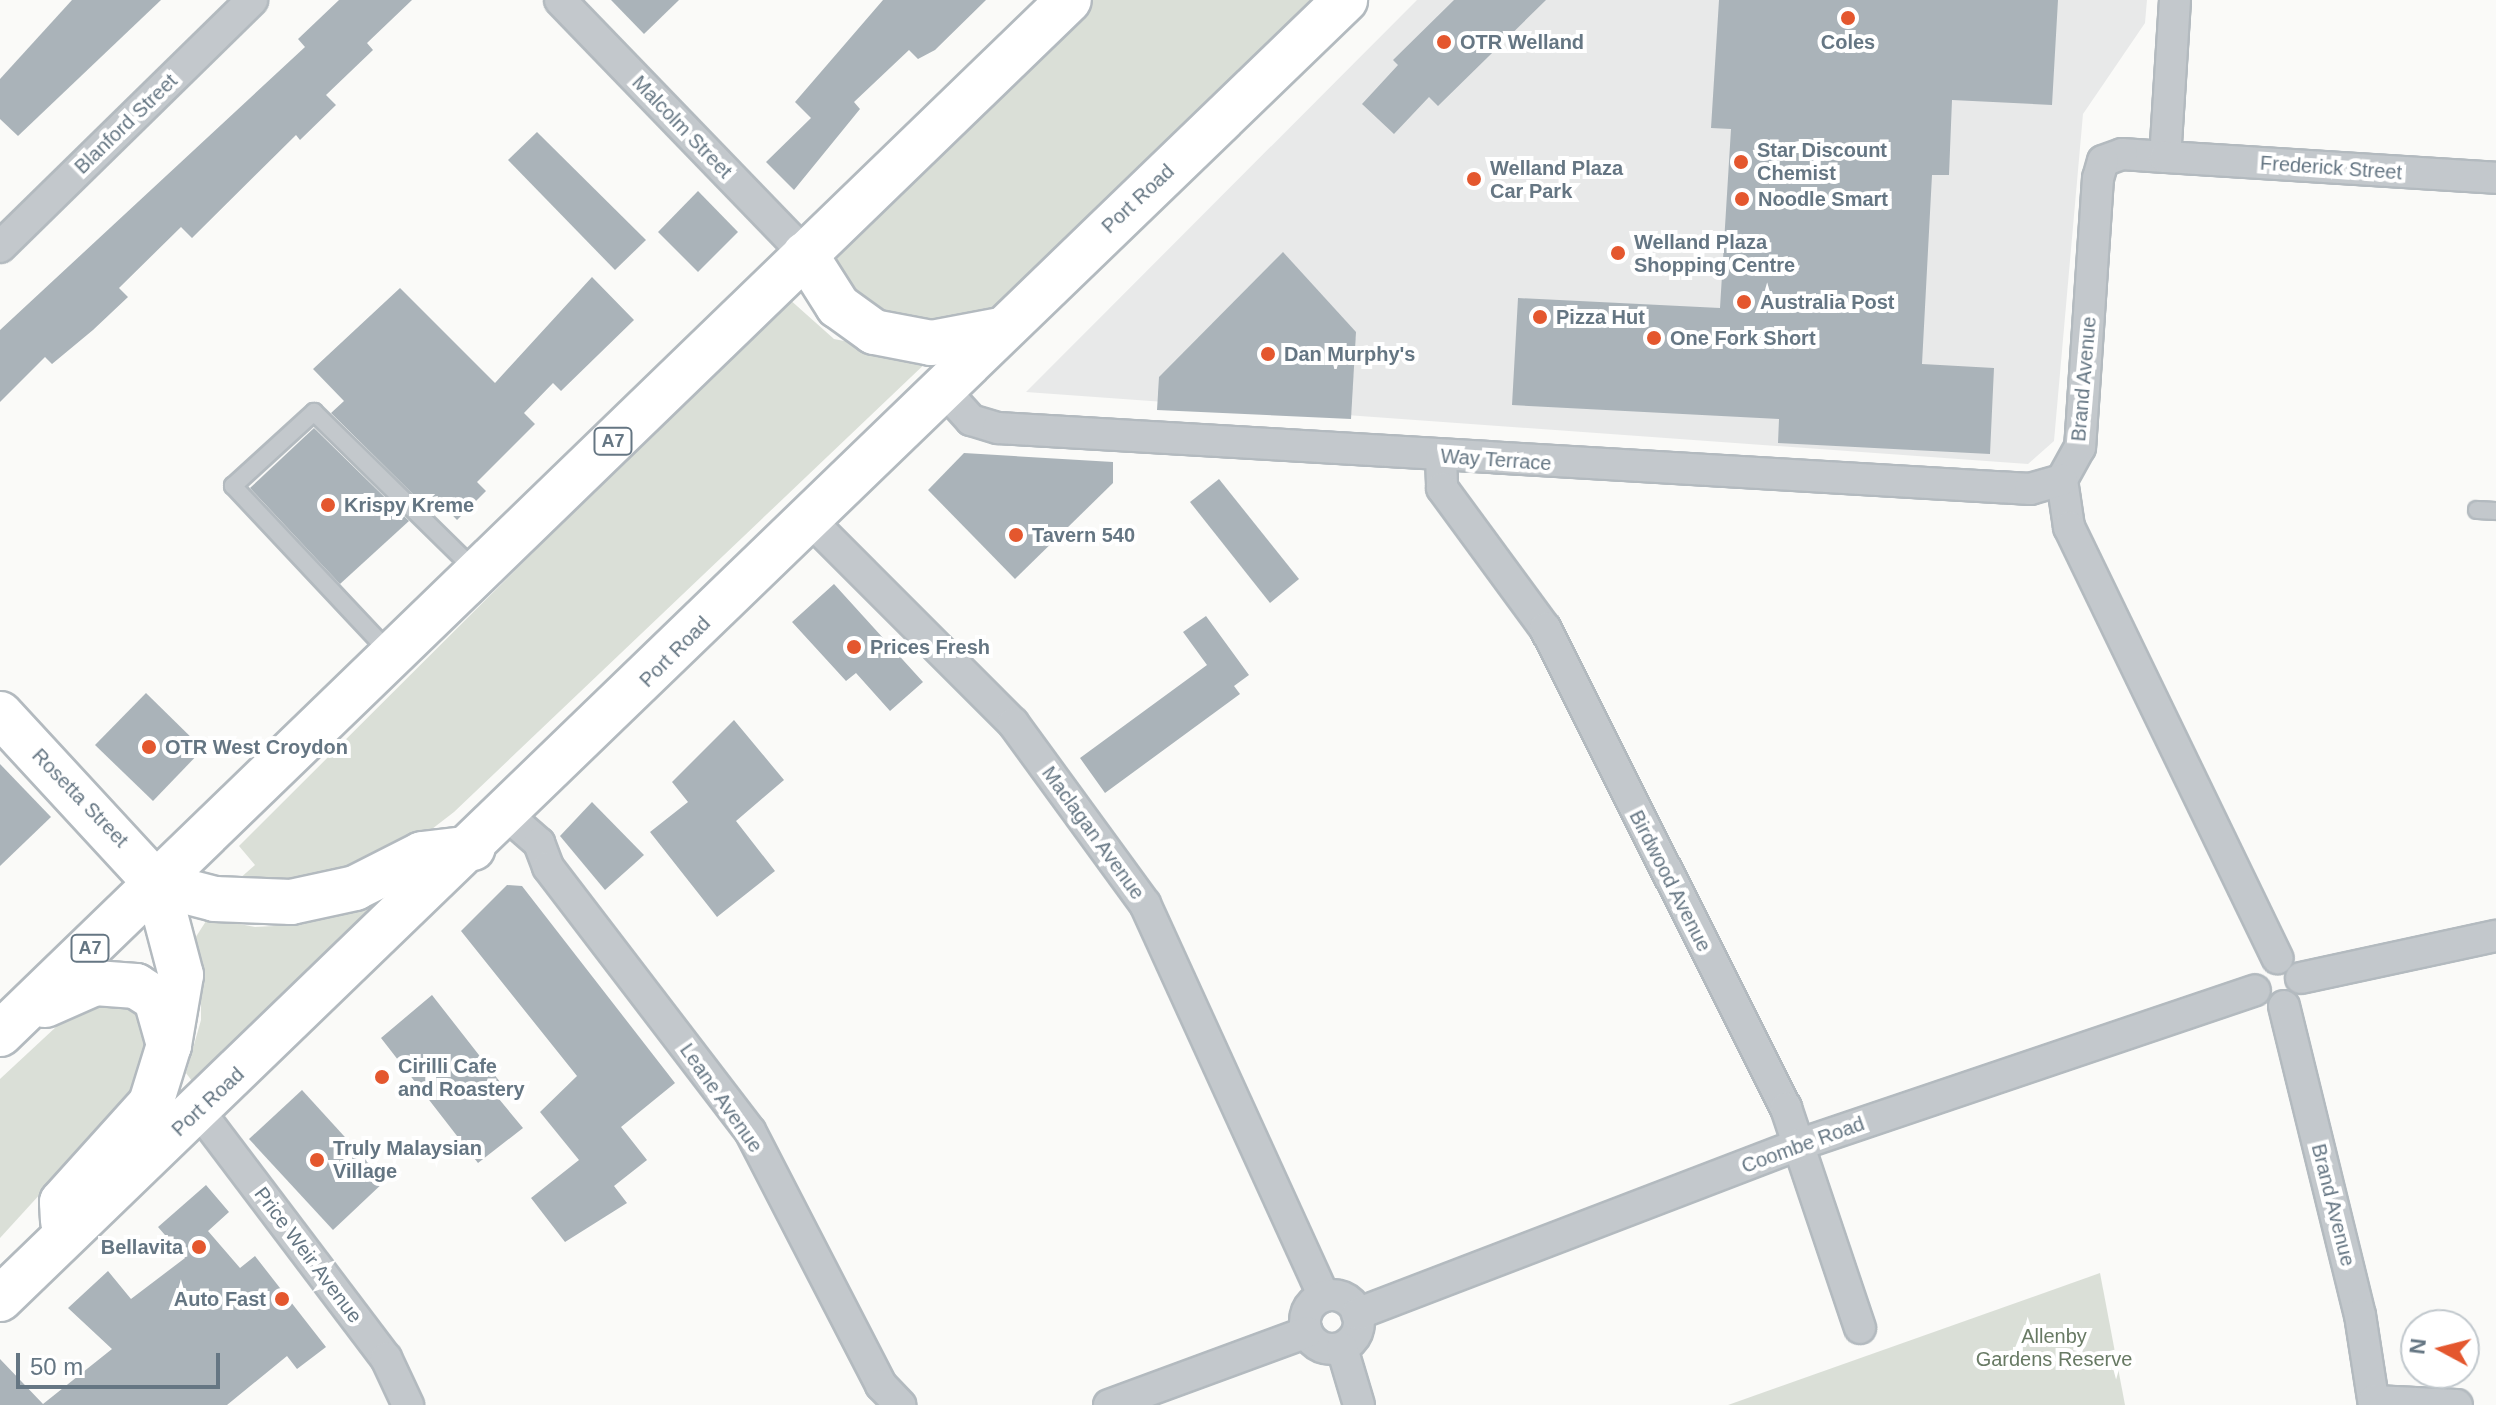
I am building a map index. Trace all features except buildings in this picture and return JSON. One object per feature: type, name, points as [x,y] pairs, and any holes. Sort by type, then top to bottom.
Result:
[{"type":"main road","name":"A7","points":[[12,1023],[1069,0]]},
{"type":"main road","name":"Port Road","points":[[0,1299],[473,848],[1000,330],[1345,0]]},
{"type":"main road","points":[[805,254],[838,306],[874,332],[931,343],[1000,330]]},
{"type":"main road","name":"Rosetta Street","points":[[0,714],[157,884]]},
{"type":"main road","points":[[65,1236],[62,1202],[151,1103],[169,1045],[181,975],[157,884],[215,899],[291,902],[355,888],[422,854],[473,848]]},
{"type":"main road","points":[[12,1023],[95,983],[136,986],[156,999],[169,1045]]},
{"type":"street","name":"Blanford Street","points":[[0,247],[252,0]]},
{"type":"street","name":"Malcolm Street","points":[[560,0],[805,254]]},
{"type":"street","points":[[2165,157],[2175,0]]},
{"type":"street","name":"Frederick Street","points":[[2165,157],[2496,178]]},
{"type":"street","name":"Brand Avenue","points":[[2062,480],[2080,447],[2103,161],[2165,157]]},
{"type":"street","name":"Way Terrace","points":[[943,389],[971,420],[998,428],[2030,489],[2062,480]]},
{"type":"street","name":"Birdwood Avenue","points":[[1441,456],[1442,488],[1545,628],[1801,1144],[1860,1328]]},
{"type":"street","points":[[2062,480],[2069,527],[2277,958]]},
{"type":"street","name":"Maclagan Avenue","points":[[810,520],[1013,723],[1145,904],[1324,1296]]},
{"type":"street","name":"Leane Avenue","points":[[507,815],[539,843],[548,867],[750,1131],[881,1385],[900,1405]]},
{"type":"street","points":[[2301,978],[2496,936]]},
{"type":"street","points":[[2277,958],[2293,963],[2301,978],[2298,994],[2284,1006],[2268,1004],[2255,990],[2257,969],[2277,958]]},
{"type":"street","name":"Coombe Road","points":[[1357,1314],[1801,1144],[2255,990]]},
{"type":"street","name":"Brand Avenue","points":[[2284,1006],[2374,1403]]},
{"type":"street","name":"Price Weir Avenue","points":[[199,1111],[386,1358],[408,1405]]},
{"type":"street","points":[[1324,1296],[1343,1297],[1357,1314],[1357,1332],[1342,1348],[1324,1348],[1307,1332],[1309,1308],[1324,1296]]},
{"type":"street","points":[[1109,1405],[1307,1332]]},
{"type":"street","points":[[1342,1348],[1359,1405]]},
{"type":"street","points":[[2374,1403],[2457,1405]]},
{"type":"lane","points":[[392,655],[233,486],[314,412],[478,572]]},
{"type":"lane","points":[[2477,510],[2496,511]]},
{"type":"shaded area","name":"Welland Plaza Shopping Centre","points":[[1417,0],[2147,0],[2145,23],[2083,114],[2054,441],[2028,464],[1026,392]]},
{"type":"green space","points":[[1087,0],[1310,0],[1025,289],[941,335],[879,325],[824,257]]},
{"type":"green space","points":[[788,298],[834,339],[931,358],[454,812],[397,856],[326,887],[222,894],[255,865],[239,846]]},
{"type":"green space","points":[[363,904],[369,910],[192,1081],[186,1073],[201,1020],[201,982],[190,946],[208,918],[255,927],[294,925]]},
{"type":"green space","points":[[101,999],[141,1015],[148,1048],[137,1088],[0,1238],[0,1079],[71,1013]]},
{"type":"green space","name":"Allenby Gardens Reserve","points":[[2100,1273],[2125,1405],[1728,1405]]},
{"type":"place","name":"Coles","points":[[1848,18]]},
{"type":"place","name":"OTR Welland","points":[[1444,42]]},
{"type":"place","name":"Star Discount Chemist","points":[[1741,162]]},
{"type":"place","name":"Welland Plaza Car Park","points":[[1474,179]]},
{"type":"place","name":"Noodle Smart","points":[[1742,199]]},
{"type":"place","name":"Welland Plaza Shopping Centre","points":[[1618,253]]},
{"type":"place","name":"Australia Post","points":[[1744,302]]},
{"type":"place","name":"Pizza Hut","points":[[1540,317]]},
{"type":"place","name":"One Fork Short","points":[[1654,338]]},
{"type":"place","name":"Dan Murphy's","points":[[1268,354]]},
{"type":"place","name":"Krispy Kreme","points":[[328,505]]},
{"type":"place","name":"Tavern 540","points":[[1016,535]]},
{"type":"place","name":"Prices Fresh","points":[[854,647]]},
{"type":"place","name":"OTR West Croydon","points":[[149,747]]},
{"type":"place","name":"Cirilli Cafe and Roastery","points":[[382,1077]]},
{"type":"place","name":"Truly Malaysian Village","points":[[317,1160]]},
{"type":"place","name":"Bellavita","points":[[199,1247]]},
{"type":"place","name":"Auto Fast","points":[[282,1299]]}]
